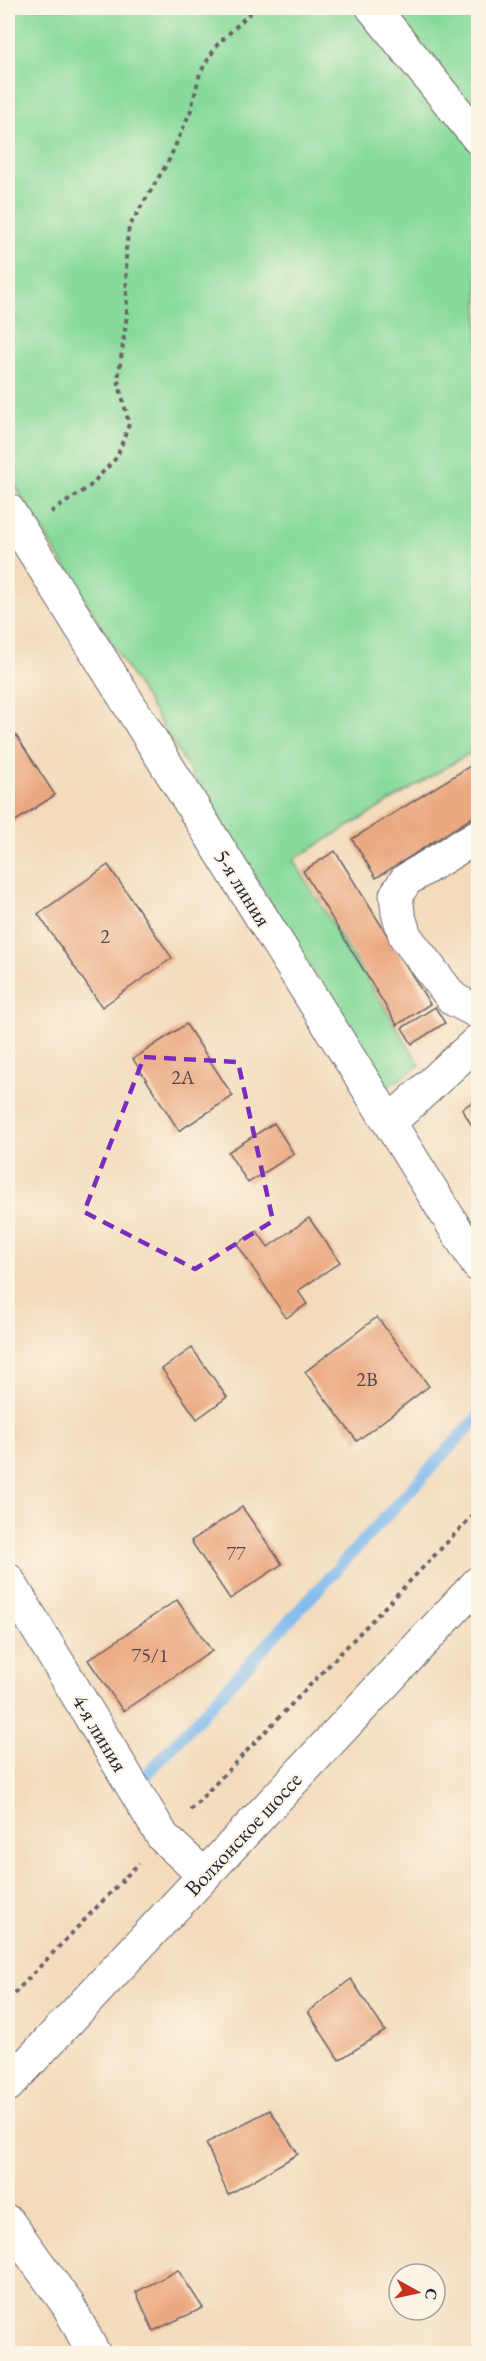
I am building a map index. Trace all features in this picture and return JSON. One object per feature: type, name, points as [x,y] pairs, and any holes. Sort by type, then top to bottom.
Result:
[{"type":"street","points":[[373,8],[478,138]]},
{"type":"street","name":"5-я линия","points":[[12,528],[390,1122],[478,1265]]},
{"type":"street","points":[[478,836],[406,880],[396,895],[398,913],[405,936],[453,999],[478,1012]]},
{"type":"street","points":[[390,1122],[478,1041]]},
{"type":"street","name":"4-я линия","points":[[8,1580],[163,1838],[204,1875]]},
{"type":"street","name":"Волхонское шоссе","points":[[8,2085],[478,1583]]},
{"type":"street","points":[[8,2222],[68,2305],[94,2354]]},
{"type":"path","points":[[12,528],[89,487],[117,457],[129,424],[118,380],[128,315],[126,250],[129,227],[169,160],[191,110],[200,73],[217,45],[252,12],[253,8]]},
{"type":"path","points":[[8,2000],[478,1510]]},
{"type":"highlighted area","points":[[144,1057],[238,1062],[273,1221],[195,1269],[84,1212]]},
{"type":"green space","points":[[8,8],[478,8],[478,748],[293,860],[420,1065],[385,1089],[8,474]]},
{"type":"building","points":[[8,723],[55,795],[8,826]]},
{"type":"building","points":[[478,761],[478,814],[376,878],[352,839]]},
{"type":"building","points":[[335,851],[430,1004],[397,1025],[303,871]]},
{"type":"building","points":[[108,865],[172,958],[102,1007],[38,914]]},
{"type":"building","points":[[435,1007],[445,1023],[412,1044],[402,1028]]},
{"type":"building","points":[[186,1024],[233,1096],[179,1131],[133,1059]]},
{"type":"building","points":[[478,1098],[478,1136],[462,1109]]},
{"type":"building","points":[[274,1123],[294,1154],[248,1183],[228,1152]]},
{"type":"building","points":[[309,1218],[340,1262],[298,1291],[307,1304],[286,1318],[237,1244],[257,1231],[268,1247]]},
{"type":"building","points":[[377,1317],[429,1386],[357,1441],[305,1372]]},
{"type":"building","points":[[192,1348],[227,1397],[197,1419],[162,1369]]},
{"type":"building","points":[[242,1507],[282,1564],[230,1599],[191,1541]]},
{"type":"building","points":[[177,1600],[212,1651],[123,1711],[88,1660]]},
{"type":"building","points":[[351,1979],[385,2031],[339,2060],[308,2012]]},
{"type":"building","points":[[270,2110],[298,2154],[228,2195],[206,2143]]},
{"type":"building","points":[[178,2270],[203,2308],[153,2331],[136,2292]]},
{"type":"waterway","points":[[147,1774],[478,1417]]}]
